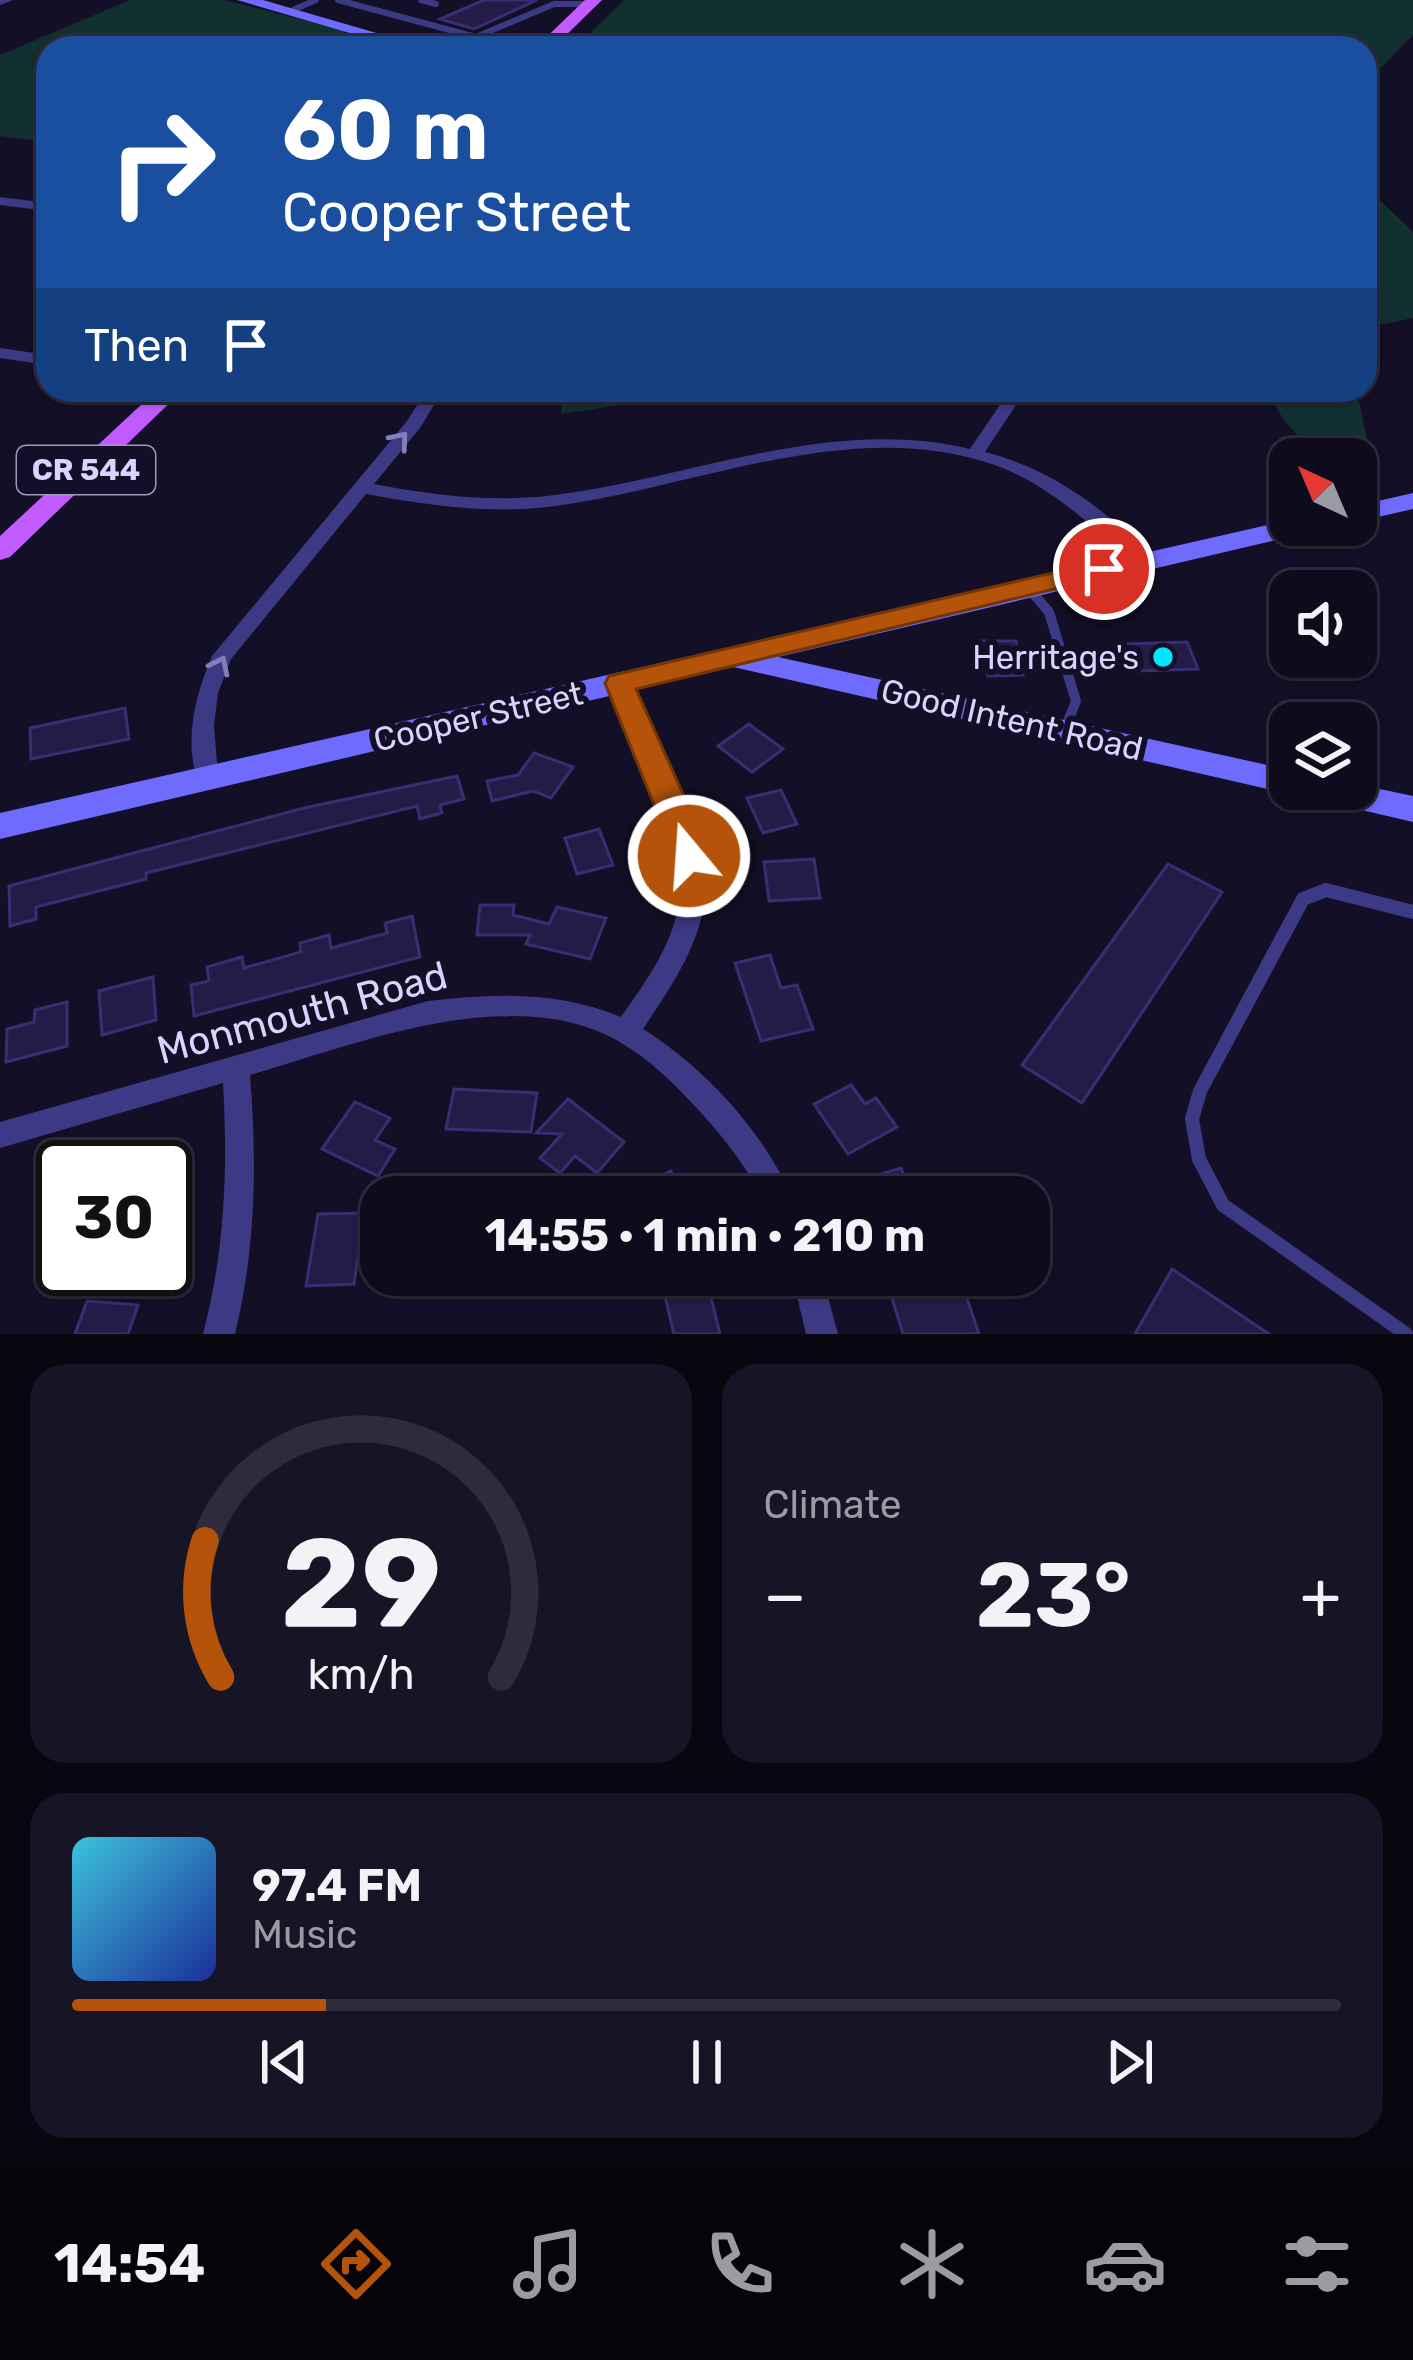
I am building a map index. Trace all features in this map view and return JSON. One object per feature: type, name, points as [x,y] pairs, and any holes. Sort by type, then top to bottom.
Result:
[{"type":"main road","points":[[245,0],[380,36]]},
{"type":"main road","points":[[556,36],[592,2]]},
{"type":"main road","name":"CR 544","points":[[0,551],[158,402]]},
{"type":"main road","points":[[1377,509],[1413,501]]},
{"type":"main road","name":"Cooper Street","points":[[0,826],[1269,533]]},
{"type":"main road","name":"Good Intent Road","points":[[734,657],[1269,777]]},
{"type":"main road","points":[[1377,801],[1413,809]]},
{"type":"street","points":[[0,202],[36,206]]},
{"type":"street","points":[[0,353],[36,358]]},
{"type":"street","points":[[207,778],[203,725],[208,693],[222,656],[428,402]]},
{"type":"street","points":[[976,451],[1010,402]]},
{"type":"street","points":[[360,487],[434,501],[510,504],[565,498],[866,441],[976,451],[1039,478],[1100,516],[1142,560]]},
{"type":"street","points":[[619,683],[668,794],[689,856],[692,900],[664,972],[626,1032],[682,1074],[738,1132],[764,1176]]},
{"type":"street","name":"Monmouth Road","points":[[0,1135],[428,1012],[468,1006],[576,1016],[626,1032]]},
{"type":"street","points":[[219,1334],[234,1281],[244,1192],[236,1070]]},
{"type":"street","points":[[812,1296],[822,1334]]},
{"type":"lane","points":[[293,10],[316,0]]},
{"type":"lane","points":[[338,0],[472,36]]},
{"type":"lane","points":[[421,0],[436,4]]},
{"type":"lane","points":[[478,36],[554,4],[592,2]]},
{"type":"lane","points":[[1028,587],[1049,612],[1076,701],[1064,731]]},
{"type":"lane","points":[[1406,1334],[1223,1205],[1199,1159],[1192,1119],[1200,1091],[1303,898],[1326,890],[1413,912]]},
{"type":"green space","points":[[130,0],[224,0],[347,31],[337,36],[45,36]]},
{"type":"green space","points":[[624,0],[1413,0],[1413,35],[1377,72],[1377,36],[587,36]]},
{"type":"green space","points":[[36,40],[36,140],[0,136],[0,55]]},
{"type":"green space","points":[[1377,198],[1413,232],[1413,318],[1377,326]]},
{"type":"green space","points":[[562,402],[640,402],[561,414]]},
{"type":"green space","points":[[1273,402],[1359,402],[1366,438],[1303,438]]},
{"type":"building","points":[[484,0],[537,0],[474,29],[440,19]]},
{"type":"building","points":[[980,641],[1016,641],[1023,675],[988,676]]},
{"type":"building","name":"Herritage's","points":[[1187,642],[1198,669],[1136,671],[1128,644]]},
{"type":"building","points":[[125,708],[129,739],[31,759],[30,728]]},
{"type":"building","points":[[749,724],[783,749],[752,772],[718,746]]},
{"type":"building","points":[[534,753],[573,767],[551,798],[533,791],[492,801],[487,781],[518,775]]},
{"type":"building","points":[[457,776],[464,799],[440,805],[442,813],[420,819],[417,806],[146,873],[146,879],[36,907],[36,919],[10,926],[9,886],[304,808]]},
{"type":"building","points":[[781,790],[797,824],[763,833],[747,798]]},
{"type":"building","points":[[599,829],[613,865],[577,874],[565,838]]},
{"type":"building","points":[[814,859],[820,898],[769,901],[764,862]]},
{"type":"building","points":[[1168,864],[1222,892],[1082,1103],[1022,1065]]},
{"type":"building","points":[[480,905],[514,905],[513,915],[549,924],[557,907],[606,918],[590,959],[526,944],[530,935],[477,935]]},
{"type":"building","points":[[412,916],[420,957],[194,1016],[191,985],[209,981],[207,967],[242,957],[244,968],[301,952],[300,943],[329,935],[331,948],[387,933],[385,923]]},
{"type":"building","points":[[770,955],[781,988],[797,985],[813,1029],[761,1041],[735,963]]},
{"type":"building","points":[[153,977],[156,1020],[102,1035],[99,991]]},
{"type":"building","points":[[67,1002],[67,1046],[6,1062],[7,1029],[34,1022],[35,1010]]},
{"type":"building","points":[[851,1085],[865,1104],[876,1098],[897,1127],[848,1154],[814,1104]]},
{"type":"building","points":[[454,1089],[537,1093],[531,1132],[446,1129]]},
{"type":"building","points":[[568,1099],[624,1142],[597,1173],[575,1156],[560,1173],[540,1158],[562,1134],[536,1133]]},
{"type":"building","points":[[355,1102],[390,1118],[375,1140],[395,1149],[378,1176],[322,1149]]},
{"type":"building","points":[[901,1168],[904,1176],[874,1176]]},
{"type":"building","points":[[360,1213],[354,1284],[306,1286],[318,1214]]},
{"type":"building","points":[[1172,1269],[1269,1334],[1135,1334]]},
{"type":"building","points":[[665,1296],[711,1296],[720,1334],[674,1334]]},
{"type":"building","points":[[891,1296],[966,1296],[979,1334],[903,1334]]},
{"type":"building","points":[[87,1301],[138,1305],[128,1334],[75,1334]]},
{"type":"place","name":"Herritage's","points":[[1163,657]]},
{"type":"route","points":[[689,856],[668,794],[619,683],[1104,569]]}]
